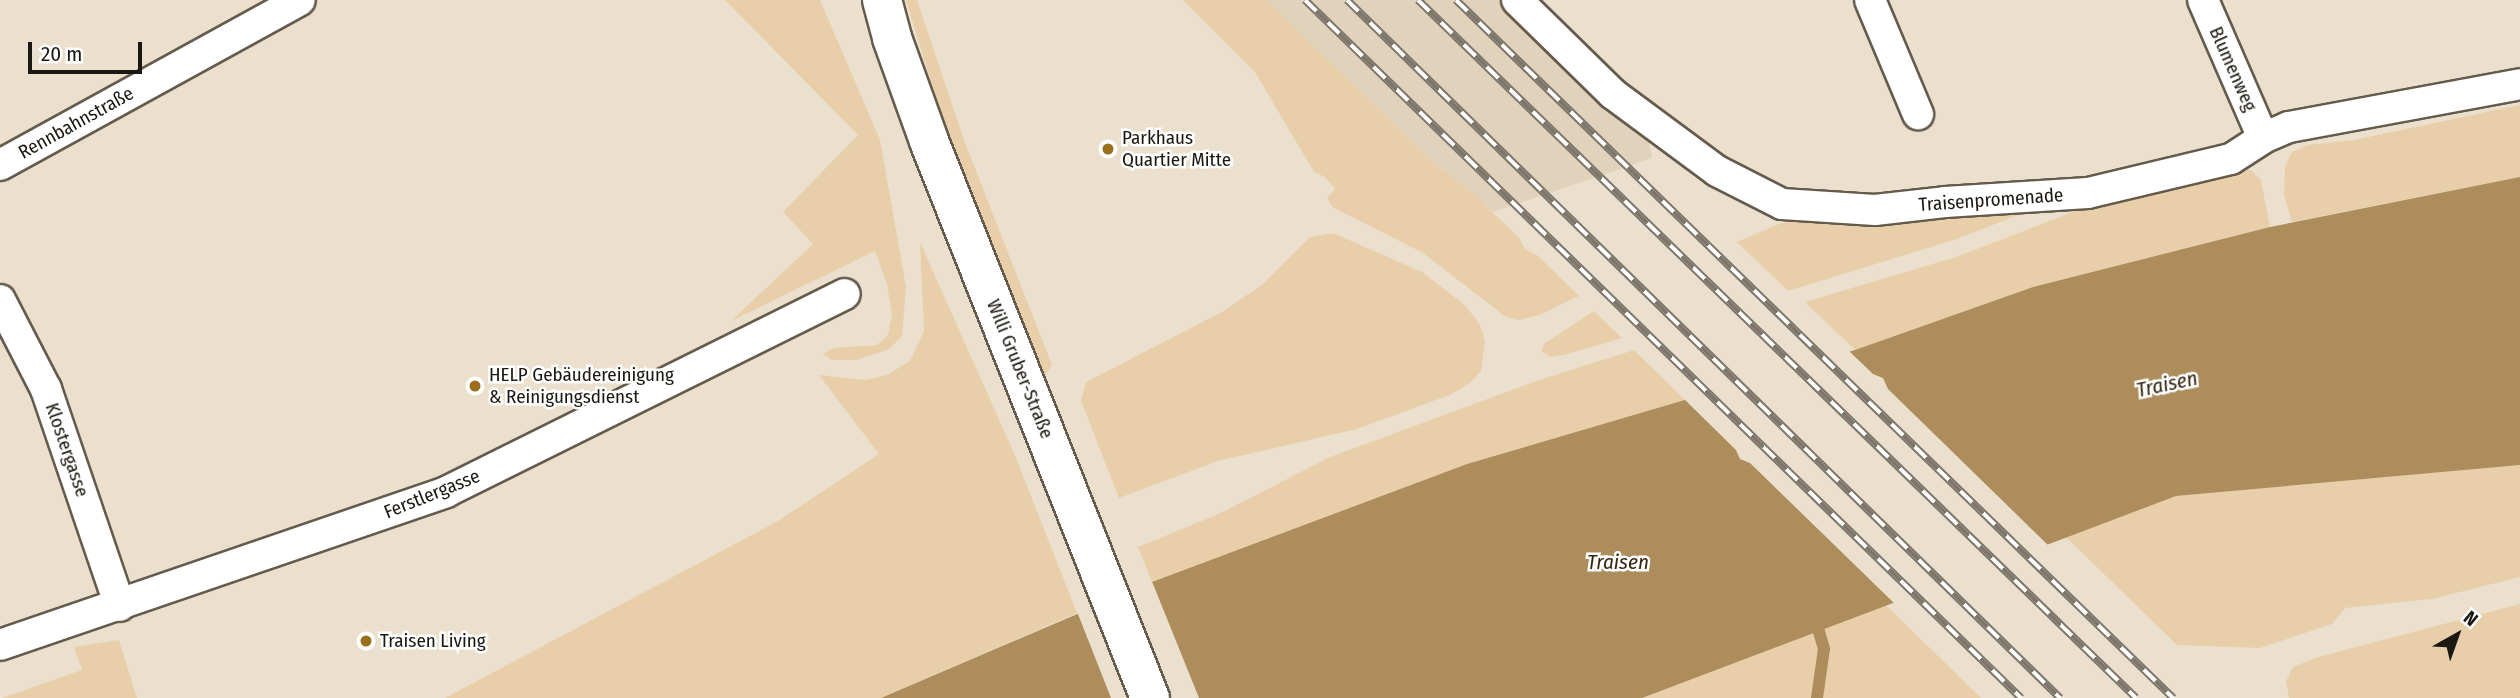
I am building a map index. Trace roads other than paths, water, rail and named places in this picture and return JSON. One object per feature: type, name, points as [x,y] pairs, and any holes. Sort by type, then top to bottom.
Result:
[{"type":"street","name":"Rennbahnstraße","points":[[0,165],[300,0]]},
{"type":"street","name":"Willi Gruber-Straße","points":[[872,0],[892,38]]},
{"type":"street","name":"Willi Gruber-Straße","points":[[882,0],[892,38],[929,141],[1150,698]]},
{"type":"street","name":"Traisenpromenade","points":[[1517,0],[1613,94],[1717,171],[1782,204],[1875,210],[1945,202],[2088,193],[2231,159],[2263,138],[2289,127],[2520,84]]},
{"type":"street","points":[[1870,0],[1919,114]]},
{"type":"street","name":"Blumenweg","points":[[2203,0],[2263,138]]},
{"type":"street","name":"Ferstlergasse","points":[[0,645],[446,492],[845,294]]},
{"type":"street","name":"Klostergasse","points":[[0,300],[46,388],[120,606]]},
{"type":"water","name":"Traisen","points":[[2520,177],[2520,465],[2176,496],[1642,698],[881,698],[1152,582],[1467,464],[1855,350],[2033,287],[2270,227]]},
{"type":"waterway","points":[[1817,698],[1824,649],[1819,631]]},
{"type":"railway","points":[[1305,0],[2021,698]]},
{"type":"railway","points":[[1347,0],[2060,698]]},
{"type":"railway","points":[[1418,0],[2136,698]]},
{"type":"railway","points":[[1456,0],[2173,698]]},
{"type":"place","name":"Parkhaus Quartier Mitte","points":[[1108,149]]},
{"type":"place","name":"HELP Gebäudereinigung & Reinigungsdienst","points":[[475,386]]},
{"type":"place","name":"Traisen Living","points":[[366,641]]}]
